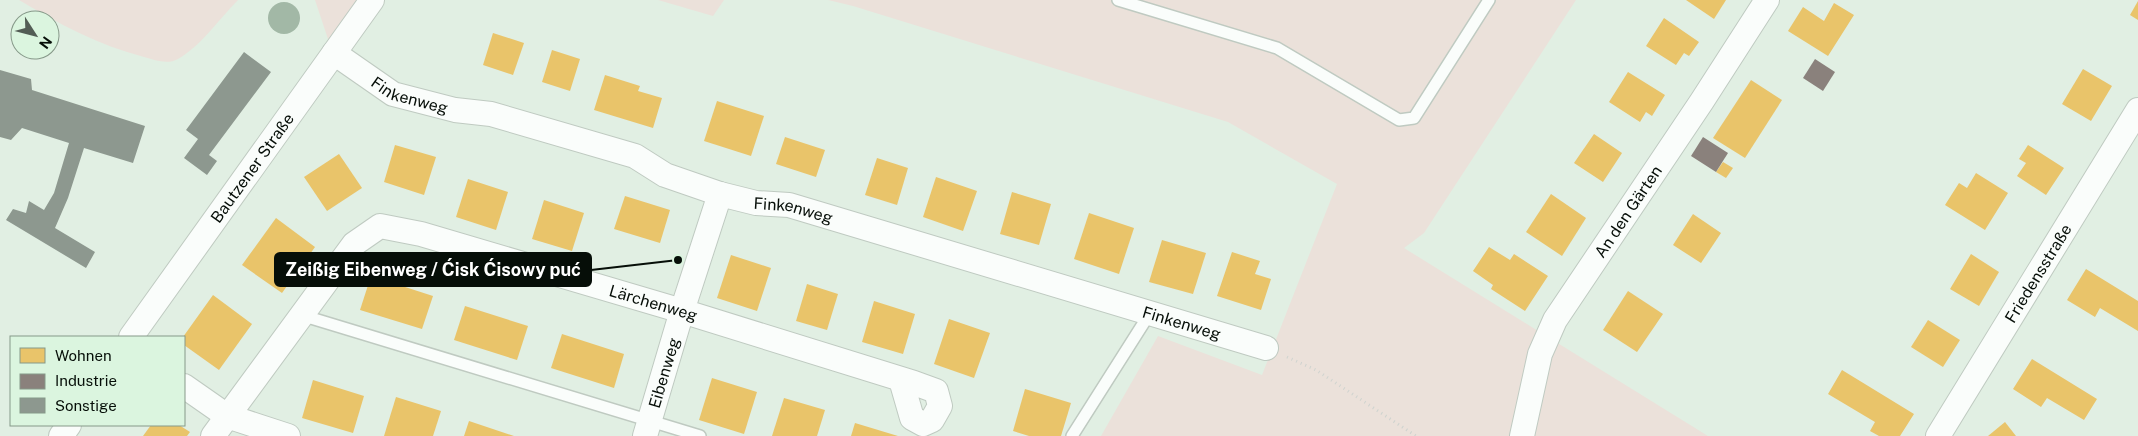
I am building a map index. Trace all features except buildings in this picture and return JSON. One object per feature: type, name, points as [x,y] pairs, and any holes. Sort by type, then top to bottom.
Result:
[{"type":"street","name":"Bautzener Straße","points":[[132,336],[372,0]]},
{"type":"street","name":"An den Gärten","points":[[1522,436],[1540,354],[1555,320],[1702,101],[1767,0]]},
{"type":"street","name":"Finkenweg","points":[[334,53],[393,94],[455,110],[491,114],[635,156],[665,175],[720,194],[756,203],[788,205],[1266,348]]},
{"type":"street","name":"Friedensstraße","points":[[1938,436],[2138,110]]},
{"type":"street","name":"Eibenweg","points":[[647,428],[720,194]]},
{"type":"street","name":"Lärchenweg","points":[[213,436],[354,244],[380,226],[421,234],[682,311],[901,380]]},
{"type":"street","points":[[185,387],[227,416],[288,436]]},
{"type":"lane","points":[[1118,0],[1277,48],[1399,120],[1414,118],[1489,0]]},
{"type":"lane","points":[[1072,436],[1150,313]]},
{"type":"lane","points":[[301,315],[647,428],[700,436]]},
{"type":"path","points":[[1266,348],[1316,370],[1416,436]]},
{"type":"shaded area","points":[[19,0],[238,0],[210,32],[186,54],[174,61],[165,62],[127,52],[95,40],[64,25],[60,23],[60,10],[37,10]]},
{"type":"shaded area","points":[[315,0],[368,0],[332,51]]},
{"type":"shaded area","points":[[658,0],[724,0],[713,16]]},
{"type":"shaded area","points":[[828,0],[1576,0],[1424,233],[1404,248],[1708,436],[1101,436],[1158,336],[1262,375],[1337,184],[1228,122],[853,6]]},
{"type":"shaded area","points":[[284,2],[290,3],[295,7],[299,12],[299,24],[295,29],[290,33],[284,34],[278,33],[273,29],[269,24],[268,18],[269,12],[273,7],[278,3]]},
{"type":"place","name":"Zeißig Eibenweg / Ćisk Ćisowy puć","points":[[678,260]]}]
